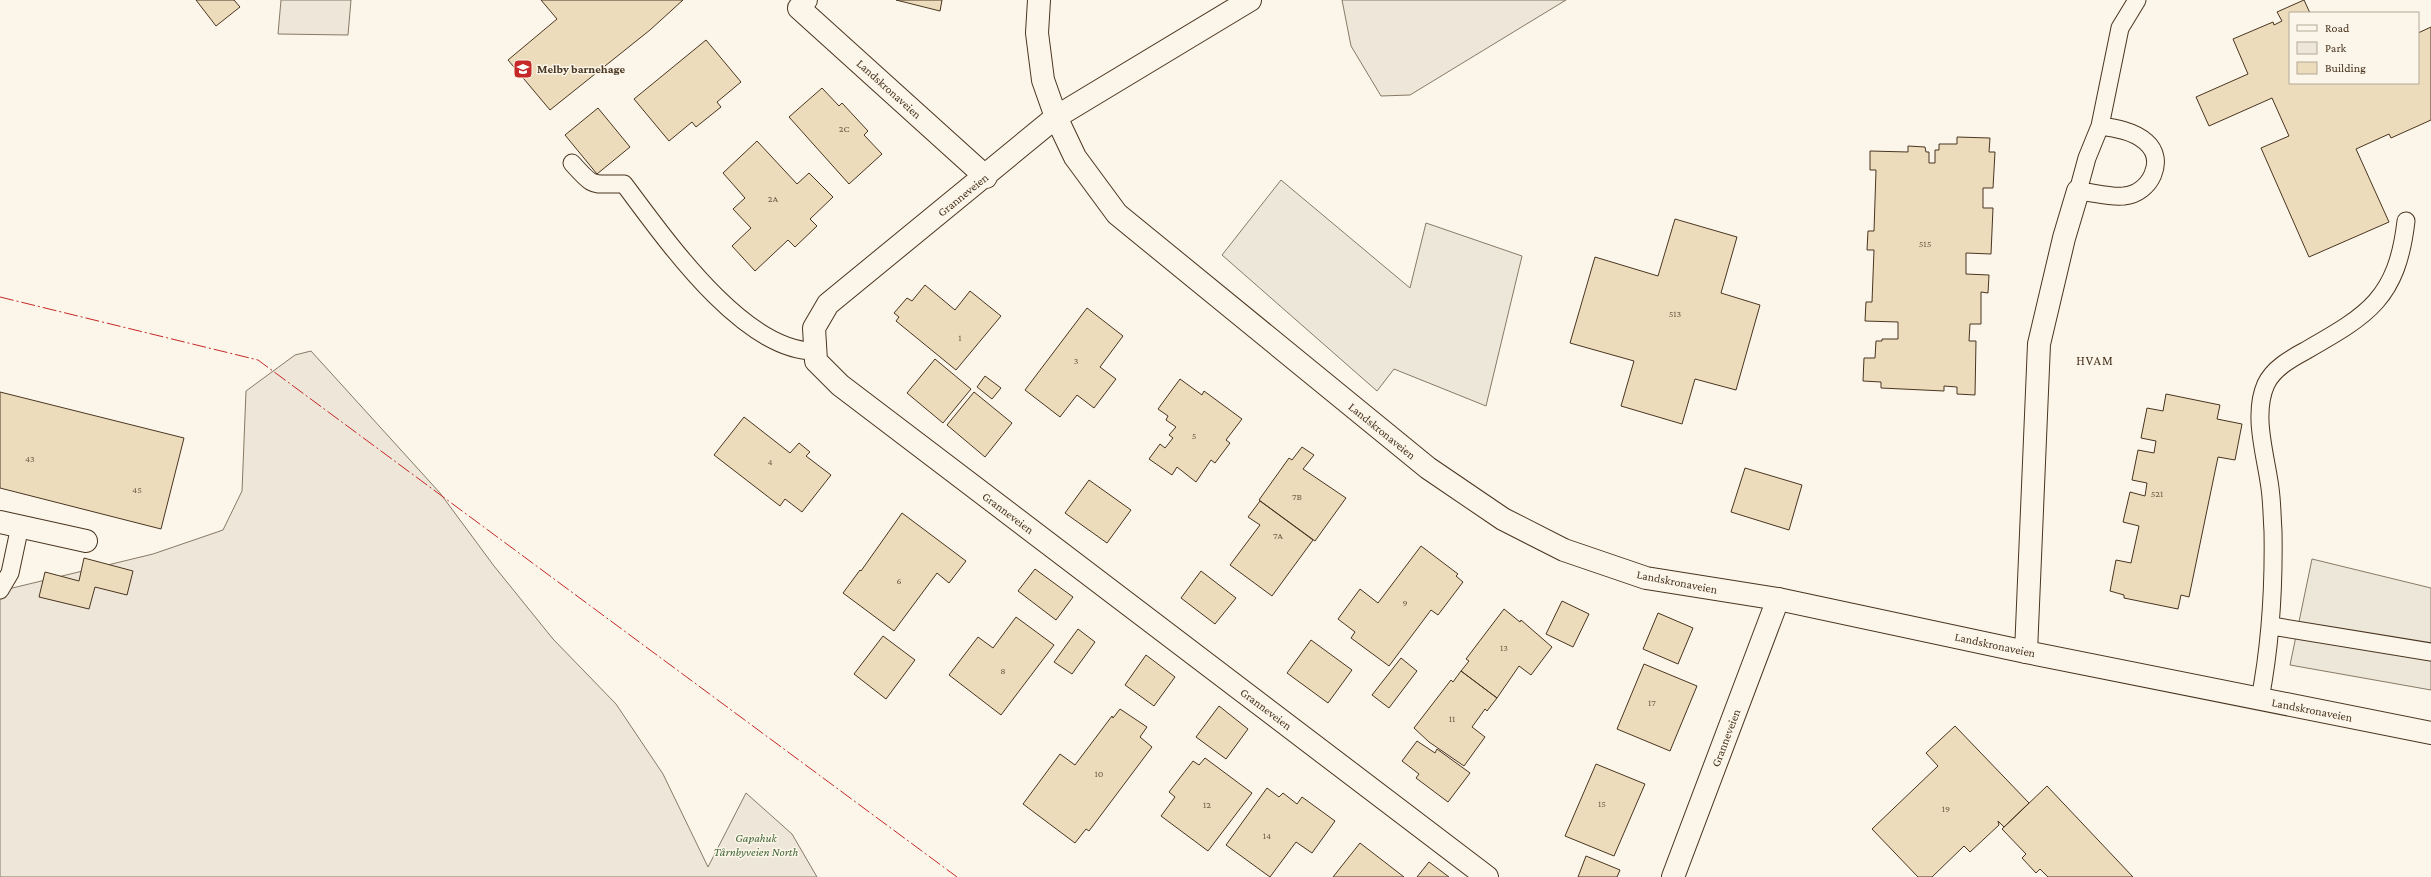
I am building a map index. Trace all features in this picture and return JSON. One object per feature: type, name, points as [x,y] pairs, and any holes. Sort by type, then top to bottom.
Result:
[{"type":"street","name":"Landskronaveien","points":[[806,0],[799,8],[986,176]]},
{"type":"street","name":"Landskronaveien","points":[[1039,0],[1037,33],[1043,80],[1056,118],[1075,157],[1117,214],[1428,468],[1503,520],[1564,550],[1646,578],[1778,599],[2026,652],[2431,733]]},
{"type":"street","points":[[1056,118],[1250,0]]},
{"type":"street","name":"Granneveien","points":[[1056,118],[828,304],[814,328],[816,361],[840,384],[1487,877]]},
{"type":"street","points":[[2026,652],[2039,344],[2064,238],[2078,191]]},
{"type":"street","points":[[10,524],[86,541]]},
{"type":"street","name":"Granneveien","points":[[1673,877],[1778,599]]},
{"type":"lane","points":[[2100,126],[2124,130],[2146,141],[2153,149],[2156,158],[2155,170],[2145,188],[2124,197],[2078,191],[2087,158],[2100,126],[2120,28],[2137,0]]},
{"type":"lane","points":[[572,163],[586,179],[594,185],[624,184],[686,266],[746,322],[775,342],[793,349],[815,351]]},
{"type":"lane","points":[[2260,699],[2272,626],[2273,531],[2270,490],[2260,418],[2261,398],[2267,383],[2280,367],[2354,323],[2376,303],[2397,267],[2403,249],[2406,221]]},
{"type":"lane","points":[[0,590],[10,573],[10,524]]},
{"type":"lane","points":[[2272,626],[2431,652]]},
{"type":"green space","points":[[281,0],[351,0],[348,35],[278,34]]},
{"type":"green space","points":[[1342,0],[1566,0],[1410,95],[1381,96],[1351,46]]},
{"type":"green space","name":"Gapahuk Tårnbyveien North","points":[[311,351],[440,493],[494,566],[553,639],[616,704],[663,774],[708,867],[746,793],[792,834],[817,877],[0,877],[0,591],[153,554],[223,530],[242,491],[246,391],[295,355]]},
{"type":"shaded area","points":[[1281,180],[1410,288],[1426,223],[1522,256],[1486,406],[1394,369],[1377,391],[1222,255]]},
{"type":"shaded area","points":[[2312,559],[2431,588],[2431,690],[2290,665]]},
{"type":"building","points":[[196,0],[234,0],[240,7],[216,26]]},
{"type":"building","points":[[541,0],[683,0],[650,30],[550,110],[508,60],[557,19]]},
{"type":"building","points":[[896,0],[942,0],[940,11]]},
{"type":"building","points":[[2304,0],[2310,12],[2289,12],[2289,84],[2419,84],[2419,33],[2431,27],[2431,120],[2391,138],[2389,134],[2356,149],[2389,222],[2309,257],[2261,148],[2289,136],[2272,98],[2209,126],[2196,97],[2248,74],[2233,39],[2273,22],[2274,25],[2282,21],[2277,12]]},
{"type":"building","points":[[706,40],[741,82],[717,102],[721,107],[696,127],[692,122],[669,141],[634,99]]},
{"type":"building","points":[[822,88],[839,106],[842,103],[868,131],[864,135],[882,154],[849,184],[789,117]]},
{"type":"building","points":[[598,108],[630,147],[597,174],[565,135]]},
{"type":"building","points":[[1957,137],[1990,138],[1989,152],[1995,152],[1993,188],[1983,188],[1983,208],[1993,208],[1991,254],[1966,253],[1966,274],[1989,275],[1988,293],[1981,292],[1981,324],[1970,324],[1969,341],[1976,341],[1975,395],[1957,394],[1957,387],[1944,386],[1944,391],[1881,388],[1881,382],[1863,381],[1864,358],[1875,358],[1876,341],[1882,341],[1882,339],[1898,339],[1898,322],[1865,321],[1866,302],[1872,302],[1874,250],[1867,250],[1868,231],[1874,231],[1876,170],[1870,170],[1870,151],[1908,152],[1908,146],[1925,147],[1926,152],[1929,152],[1929,163],[1935,163],[1935,150],[1939,150],[1939,144],[1957,144]]},
{"type":"building","points":[[757,141],[797,184],[809,173],[833,197],[810,219],[817,226],[795,247],[788,240],[755,271],[732,246],[751,228],[733,209],[745,198],[723,173]]},
{"type":"building","points":[[1675,219],[1737,237],[1721,293],[1760,305],[1736,390],[1695,379],[1682,424],[1621,406],[1634,361],[1570,343],[1595,257],[1658,276]]},
{"type":"building","points":[[925,285],[955,310],[970,291],[1001,316],[956,370],[896,321],[899,317],[894,313],[907,298],[912,301]]},
{"type":"building","points":[[1087,308],[1123,336],[1100,367],[1116,379],[1094,408],[1077,395],[1060,417],[1025,390]]},
{"type":"building","points":[[935,359],[971,389],[943,423],[907,393]]},
{"type":"building","points":[[985,376],[1001,388],[992,399],[977,387]]},
{"type":"building","points":[[1180,379],[1202,395],[1204,391],[1242,419],[1226,440],[1230,443],[1215,463],[1211,460],[1196,482],[1177,467],[1172,475],[1149,459],[1160,444],[1165,448],[1173,438],[1169,435],[1176,427],[1166,420],[1168,416],[1158,409]]},
{"type":"building","points":[[0,392],[184,438],[161,529],[0,488]]},
{"type":"building","points":[[974,392],[1012,423],[985,457],[947,425]]},
{"type":"building","points":[[2166,394],[2220,405],[2217,419],[2242,424],[2235,460],[2218,457],[2189,597],[2181,595],[2178,609],[2124,598],[2124,595],[2110,591],[2116,560],[2131,563],[2139,526],[2123,522],[2130,492],[2145,496],[2147,483],[2132,480],[2138,450],[2154,453],[2156,441],[2141,438],[2147,408],[2163,411]]},
{"type":"building","points":[[744,417],[790,453],[799,443],[810,452],[806,456],[831,475],[802,512],[785,499],[780,506],[714,455]]},
{"type":"building","points":[[1302,447],[1314,455],[1303,469],[1346,498],[1315,541],[1259,500],[1289,458],[1292,460]]},
{"type":"building","points":[[1745,468],[1802,485],[1789,530],[1731,512]]},
{"type":"building","points":[[1089,480],[1131,510],[1107,543],[1065,513]]},
{"type":"building","points":[[1260,501],[1313,540],[1272,596],[1230,565],[1260,525],[1248,517]]},
{"type":"building","points":[[902,513],[966,561],[949,583],[937,573],[894,631],[843,593],[860,570],[861,571]]},
{"type":"building","points":[[1421,546],[1458,574],[1456,576],[1463,582],[1438,615],[1431,610],[1389,666],[1351,638],[1355,632],[1338,619],[1360,589],[1378,603]]},
{"type":"building","points":[[84,558],[133,571],[127,595],[95,587],[89,609],[39,597],[45,572],[79,581]]},
{"type":"building","points":[[1035,569],[1073,597],[1056,620],[1018,591]]},
{"type":"building","points":[[1201,571],[1236,598],[1215,624],[1181,598]]},
{"type":"building","points":[[1562,601],[1589,614],[1573,647],[1546,634]]},
{"type":"building","points":[[1504,609],[1520,622],[1521,620],[1552,647],[1531,675],[1519,666],[1497,698],[1461,671],[1469,661],[1466,659]]},
{"type":"building","points":[[1658,613],[1693,628],[1678,664],[1643,649]]},
{"type":"building","points":[[1016,617],[1054,645],[1001,715],[949,675],[978,637],[993,648]]},
{"type":"building","points":[[1078,629],[1095,642],[1072,674],[1054,662]]},
{"type":"building","points":[[883,636],[915,660],[886,699],[854,674]]},
{"type":"building","points":[[1311,640],[1352,670],[1328,703],[1287,673]]},
{"type":"building","points":[[1146,655],[1175,677],[1154,706],[1125,685]]},
{"type":"building","points":[[1401,658],[1417,671],[1389,708],[1372,695]]},
{"type":"building","points":[[1644,664],[1697,686],[1670,751],[1617,729]]},
{"type":"building","points":[[1461,671],[1497,698],[1487,711],[1485,709],[1472,727],[1485,737],[1464,766],[1429,742],[1414,728],[1451,680],[1453,682]]},
{"type":"building","points":[[1219,706],[1248,729],[1226,759],[1196,737]]},
{"type":"building","points":[[1120,709],[1147,727],[1140,737],[1152,747],[1089,831],[1086,829],[1075,843],[1023,804],[1060,754],[1075,765],[1112,716],[1113,718]]},
{"type":"building","points":[[1955,726],[2029,803],[2004,827],[1998,821],[1999,825],[1970,852],[1964,846],[1932,877],[1918,877],[1872,829],[1938,766],[1926,753]]},
{"type":"building","points":[[1417,741],[1435,753],[1437,749],[1470,773],[1448,802],[1416,778],[1419,774],[1402,761]]},
{"type":"building","points":[[1205,758],[1252,793],[1208,851],[1161,816],[1175,797],[1169,792],[1193,761],[1199,765]]},
{"type":"building","points":[[1596,764],[1645,784],[1614,856],[1565,836]]},
{"type":"building","points":[[2047,786],[2133,877],[2048,877],[2040,869],[2036,873],[2022,858],[2026,854],[2002,829]]},
{"type":"building","points":[[1267,788],[1279,797],[1283,793],[1297,804],[1302,797],[1335,821],[1312,853],[1296,842],[1270,877],[1226,845]]},
{"type":"building","points":[[1360,843],[1404,877],[1333,877]]},
{"type":"building","points":[[1586,856],[1620,870],[1617,877],[1578,877]]},
{"type":"building","points":[[1429,862],[1449,877],[1417,877]]},
{"type":"power","points":[[0,297],[258,360],[957,877]]},
{"type":"place","name":"Melby barnehage","points":[[523,69]]},
{"type":"district","name":"HVAM","points":[[2095,360]]}]
